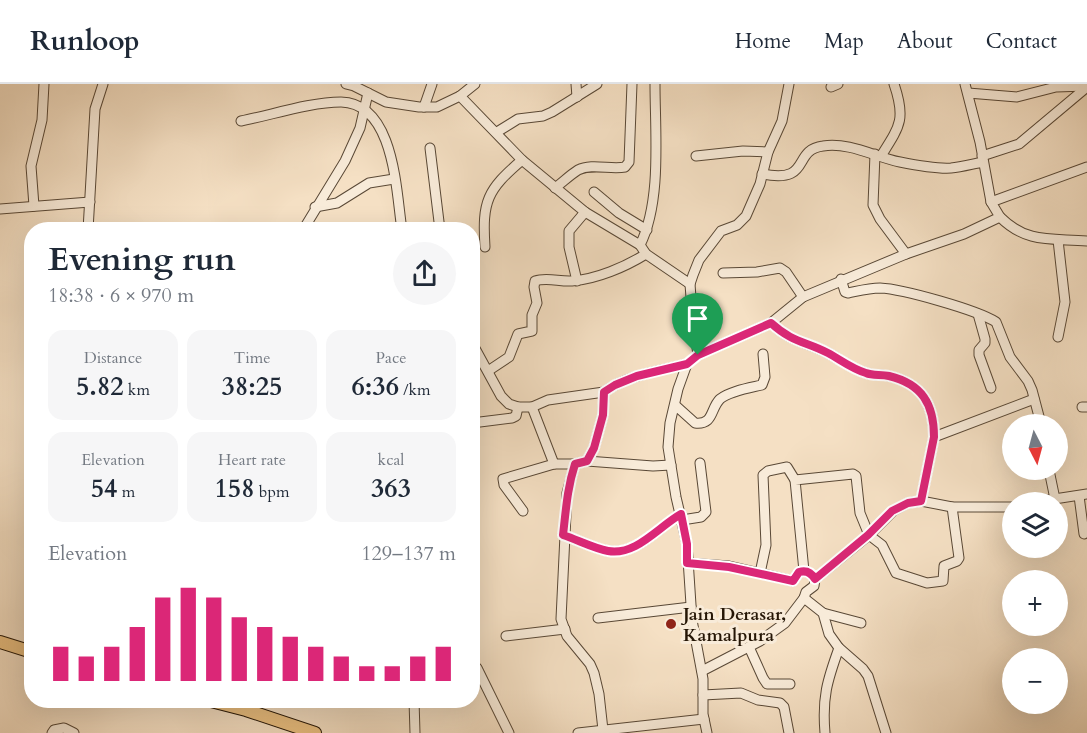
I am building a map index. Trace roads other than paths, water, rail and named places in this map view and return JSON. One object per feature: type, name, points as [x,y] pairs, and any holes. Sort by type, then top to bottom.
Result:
[{"type":"main road","points":[[1,644],[24,650]]},
{"type":"main road","points":[[250,708],[315,733]]},
{"type":"street","points":[[34,206],[32,166],[42,120],[44,84]]},
{"type":"street","points":[[89,222],[95,109],[102,84]]},
{"type":"street","points":[[346,84],[386,102],[424,107],[437,107],[460,96],[475,84]]},
{"type":"street","points":[[424,107],[432,84]]},
{"type":"street","points":[[576,84],[577,97]]},
{"type":"street","points":[[497,132],[518,119],[543,116],[597,84]]},
{"type":"street","points":[[555,188],[580,169],[589,167],[616,169],[626,167],[630,162],[632,84]]},
{"type":"street","points":[[639,245],[647,230],[654,190],[656,84]]},
{"type":"street","points":[[698,355],[690,284],[699,260],[721,231],[737,225],[746,216],[768,152],[782,121],[789,84]]},
{"type":"street","points":[[894,84],[901,105],[901,117],[897,131],[878,155],[873,205],[880,219],[906,254]]},
{"type":"street","points":[[762,174],[779,177],[794,172],[808,153],[816,147],[839,145],[900,162],[949,168],[982,159],[1019,144],[1087,86]]},
{"type":"street","points":[[1087,86],[1056,87],[1017,97],[967,89],[992,202],[1000,217],[1007,224],[1031,238],[1087,241]]},
{"type":"street","points":[[307,222],[345,161],[360,128],[368,93]]},
{"type":"street","points":[[460,96],[522,160],[555,188],[585,212],[639,245],[646,254],[690,284]]},
{"type":"street","points":[[241,121],[316,105],[342,102],[364,108],[387,140],[401,222]]},
{"type":"street","points":[[430,148],[440,222]]},
{"type":"street","points":[[696,156],[749,150],[768,152]]},
{"type":"street","points":[[485,247],[484,217],[491,190],[522,160]]},
{"type":"street","points":[[992,202],[1087,167]]},
{"type":"street","points":[[315,207],[328,207],[337,203],[369,183],[394,179]]},
{"type":"street","points":[[594,192],[619,213],[647,230]]},
{"type":"street","points":[[0,208],[90,202]]},
{"type":"street","points":[[577,280],[569,247],[569,231],[585,212]]},
{"type":"street","points":[[480,358],[501,396],[509,404],[518,407],[604,392],[637,376],[687,364],[698,355],[771,323],[803,297],[841,279],[964,234],[1000,217]]},
{"type":"street","points":[[1058,240],[1065,302],[1058,337]]},
{"type":"street","points":[[488,371],[509,357],[518,334],[532,331],[532,315],[537,303],[535,281],[577,280],[607,273],[634,262],[646,254]]},
{"type":"street","points":[[723,273],[757,272],[780,268],[786,272],[803,297]]},
{"type":"street","points":[[841,279],[845,292],[848,293],[869,288],[893,289],[978,314],[996,322],[1010,357],[1028,381],[1038,414]]},
{"type":"street","points":[[978,314],[985,339],[979,355],[991,388]]},
{"type":"street","points":[[771,323],[784,335],[826,352],[857,370],[872,375],[889,376],[923,393],[930,407],[934,437],[921,501]]},
{"type":"street","points":[[675,405],[695,423],[706,422],[711,419],[719,400],[762,385],[765,377],[763,354]]},
{"type":"street","points":[[687,364],[670,423],[668,447],[687,544],[691,607],[702,671],[704,719],[707,733]]},
{"type":"street","points":[[587,461],[594,448],[603,415],[604,392]]},
{"type":"street","points":[[934,437],[1034,399]]},
{"type":"street","points":[[532,406],[554,464]]},
{"type":"street","points":[[480,422],[512,418],[516,416],[518,407]]},
{"type":"street","points":[[523,511],[504,485],[503,479],[554,464],[575,464],[587,461],[653,466],[671,465]]},
{"type":"street","points":[[563,535],[615,552],[629,549],[682,517],[701,517],[706,512],[700,463]]},
{"type":"street","points":[[575,464],[567,493],[563,535],[561,619],[567,636],[590,664],[594,673],[603,730]]},
{"type":"street","points":[[760,573],[766,545],[763,475],[768,471],[787,467],[795,480],[804,571]]},
{"type":"street","points":[[795,480],[853,474],[856,476],[860,513],[868,535],[882,545],[898,574],[927,583],[943,581],[944,566],[959,558],[952,507]]},
{"type":"street","points":[[1068,497],[1083,495],[1084,534]]},
{"type":"street","points":[[815,579],[868,535],[892,511],[908,503],[921,501],[952,507],[1002,507]]},
{"type":"street","points":[[687,563],[729,567],[793,581]]},
{"type":"street","points":[[702,671],[749,647],[785,623],[814,586],[815,579],[811,573],[804,571],[799,572],[793,581]]},
{"type":"street","points":[[793,581],[796,588],[823,613],[829,634],[839,648],[868,676],[886,733]]},
{"type":"street","points":[[598,618],[691,607]]},
{"type":"street","points":[[823,613],[861,623]]},
{"type":"street","points":[[506,636],[565,629]]},
{"type":"street","points":[[749,647],[768,684],[790,684]]},
{"type":"street","points":[[825,733],[824,694],[839,648]]},
{"type":"street","points":[[480,674],[509,733]]},
{"type":"street","points":[[703,695],[741,693],[758,700],[780,703],[786,712],[789,733]]},
{"type":"street","points":[[414,708],[416,733]]},
{"type":"street","points":[[578,733],[704,719]]},
{"type":"street","points":[[52,733],[54,730],[64,728],[74,733]]},
{"type":"place","name":"Jain Derasar, Kamalpura","points":[[671,624]]}]
